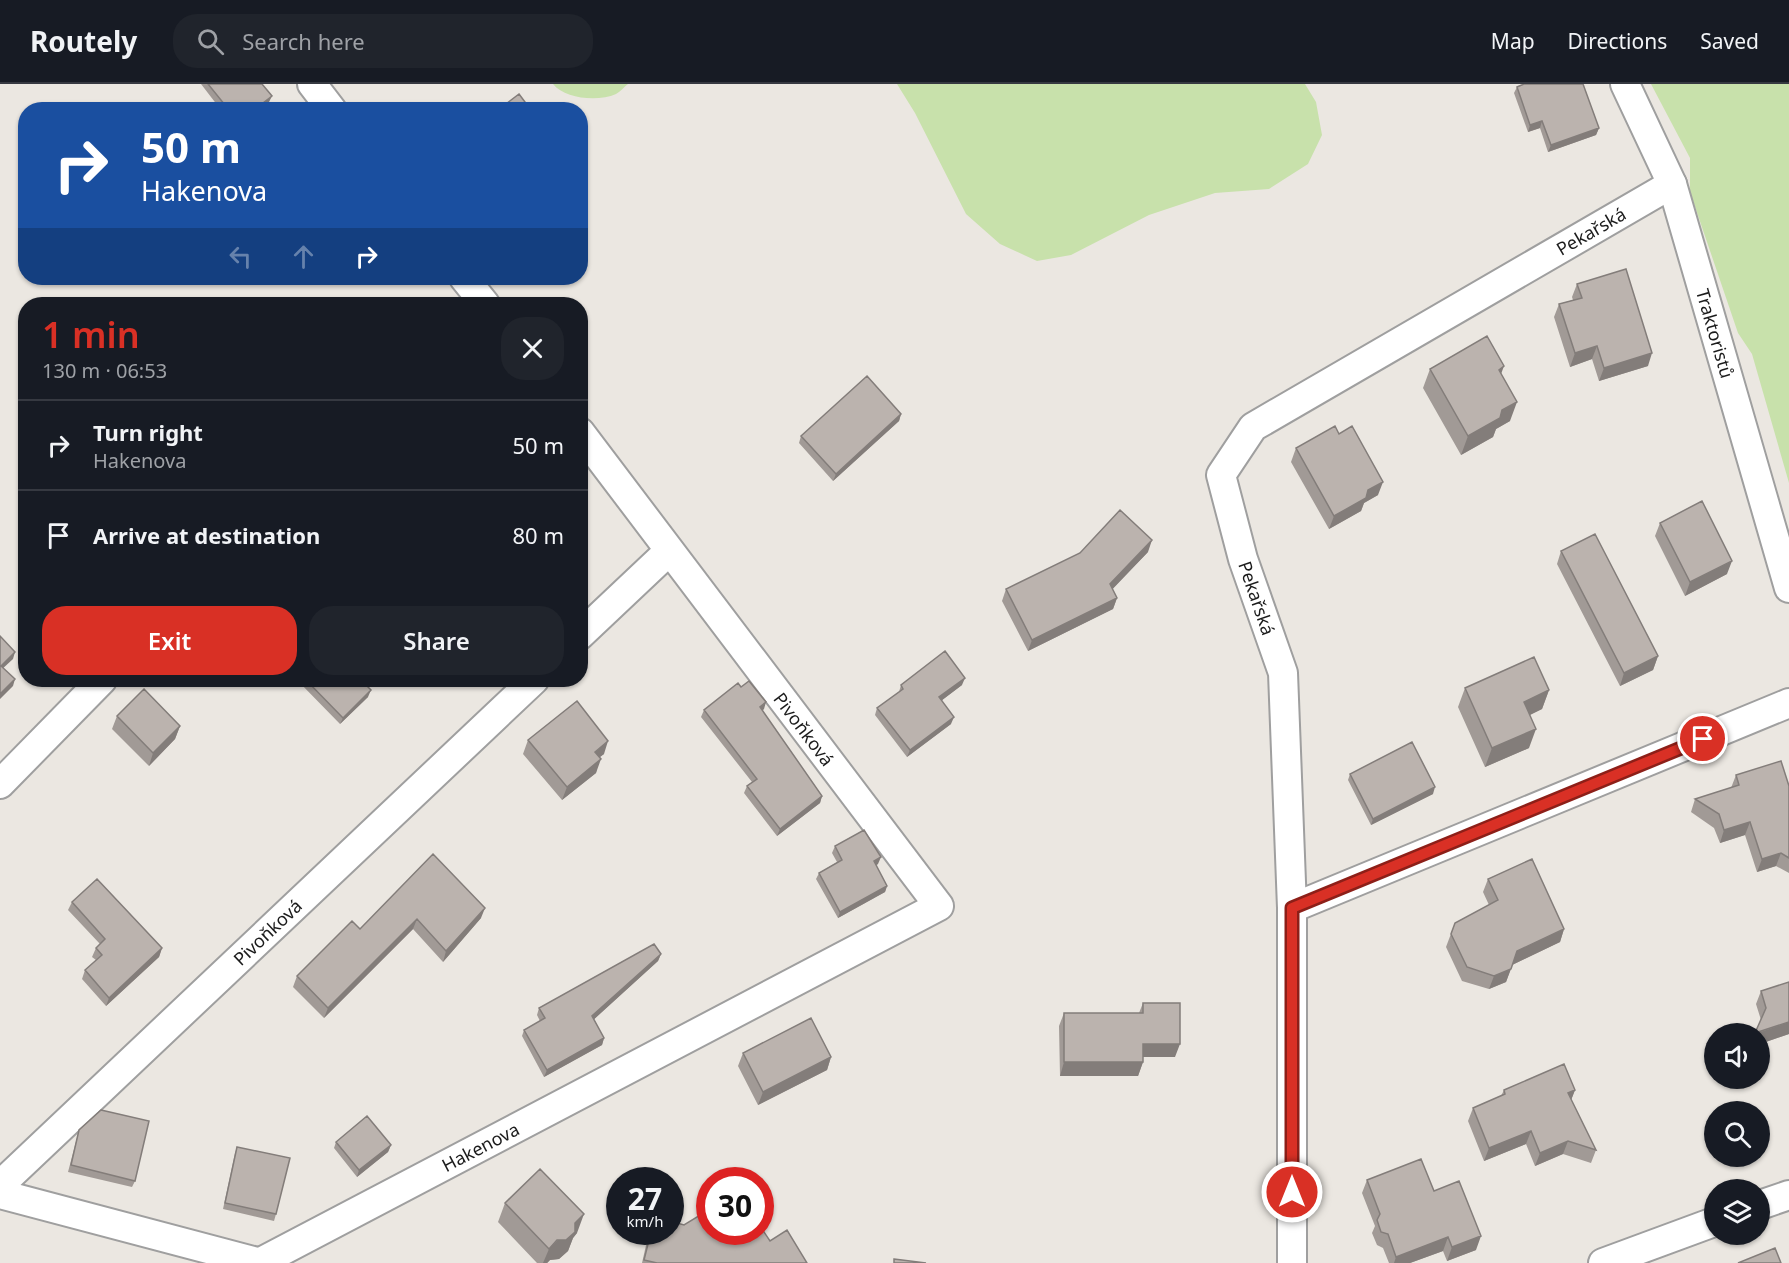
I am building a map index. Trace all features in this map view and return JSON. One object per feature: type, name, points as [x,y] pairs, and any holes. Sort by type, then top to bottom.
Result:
[{"type":"street","points":[[312,84],[326,102]]},
{"type":"street","name":"Traktoristů","points":[[1625,84],[1672,184],[1789,588]]},
{"type":"street","name":"Pekařská","points":[[1292,1263],[1292,908],[1283,672],[1243,559],[1221,475],[1253,427],[1672,184]]},
{"type":"street","name":"Pivoňková","points":[[588,443],[939,906]]},
{"type":"street","points":[[588,627],[669,551]]},
{"type":"street","points":[[0,784],[95,687]]},
{"type":"street","name":"Pivoňková","points":[[0,1185],[527,687]]},
{"type":"street","points":[[1292,908],[1789,703]]},
{"type":"street","name":"Hakenova","points":[[0,1194],[260,1263],[939,906]]},
{"type":"street","points":[[1770,1201],[1789,1194]]},
{"type":"street","points":[[1603,1263],[1704,1226]]},
{"type":"green space","points":[[553,84],[628,84],[616,94],[600,98],[582,98],[565,93]]},
{"type":"green space","points":[[897,84],[1305,84],[1316,102],[1322,135],[1308,164],[1269,189],[1215,193],[1149,215],[1071,255],[1037,261],[1000,244],[966,214],[915,113]]},
{"type":"green space","points":[[1651,84],[1789,84],[1789,483],[1752,354],[1738,333],[1690,192],[1690,158]]},
{"type":"building","points":[[208,84],[262,84],[272,96],[264,102],[223,102]]},
{"type":"building","points":[[1524,84],[1583,84],[1599,128],[1551,145],[1542,121],[1530,125],[1517,87]]},
{"type":"building","points":[[519,94],[525,102],[508,102]]},
{"type":"building","points":[[1626,269],[1652,353],[1604,368],[1597,346],[1575,353],[1559,304],[1582,298],[1577,284]]},
{"type":"building","points":[[1487,336],[1504,366],[1499,370],[1517,402],[1502,410],[1500,418],[1468,436],[1430,369]]},
{"type":"building","points":[[867,376],[901,414],[836,474],[801,436]]},
{"type":"building","points":[[1335,426],[1339,434],[1352,426],[1383,482],[1368,490],[1366,498],[1334,516],[1296,448]]},
{"type":"building","points":[[1702,501],[1732,561],[1690,582],[1660,523]]},
{"type":"building","points":[[1120,510],[1152,540],[1110,584],[1117,598],[1032,640],[1006,589],[1080,553]]},
{"type":"building","points":[[1595,534],[1658,656],[1624,673],[1561,551]]},
{"type":"building","points":[[0,636],[15,652],[1,666],[15,679],[0,694]]},
{"type":"building","points":[[945,651],[965,678],[939,697],[954,717],[910,750],[877,708],[903,689],[901,685]]},
{"type":"building","points":[[1534,657],[1549,690],[1524,702],[1536,729],[1492,748],[1465,688]]},
{"type":"building","points":[[749,681],[766,702],[760,707],[822,796],[780,829],[747,786],[757,779],[704,710],[738,683],[741,687]]},
{"type":"building","points":[[313,687],[368,687],[371,690],[343,718]]},
{"type":"building","points":[[144,689],[180,726],[153,753],[117,716]]},
{"type":"building","points":[[577,701],[608,741],[595,752],[601,759],[567,787],[528,740]]},
{"type":"building","points":[[1412,742],[1435,787],[1373,819],[1350,774]]},
{"type":"building","points":[[1781,761],[1789,786],[1789,858],[1781,853],[1762,859],[1750,822],[1724,830],[1719,814],[1695,799],[1739,785],[1736,775]]},
{"type":"building","points":[[864,830],[881,857],[874,861],[887,886],[840,912],[819,873],[842,860],[835,846]]},
{"type":"building","points":[[433,854],[485,908],[446,951],[417,919],[328,1008],[297,976],[352,921],[360,929]]},
{"type":"building","points":[[1532,859],[1564,929],[1517,951],[1511,969],[1494,976],[1467,967],[1451,934],[1455,923],[1498,900],[1488,879]]},
{"type":"building","points":[[97,879],[162,948],[109,998],[85,970],[102,955],[96,948],[105,939],[72,902]]},
{"type":"building","points":[[654,944],[661,954],[592,1016],[604,1038],[547,1070],[524,1030],[545,1018],[539,1008]]},
{"type":"building","points":[[1789,982],[1789,1022],[1770,1028],[1770,1023],[1759,1023],[1766,1008],[1761,991]]},
{"type":"building","points":[[1143,1003],[1180,1003],[1180,1044],[1143,1044],[1143,1062],[1064,1062],[1064,1013],[1143,1013]]},
{"type":"building","points":[[811,1018],[831,1057],[763,1092],[743,1053]]},
{"type":"building","points":[[1564,1064],[1575,1090],[1568,1093],[1596,1150],[1568,1141],[1540,1153],[1531,1131],[1489,1148],[1473,1108],[1505,1094],[1504,1090]]},
{"type":"building","points":[[101,1110],[149,1121],[135,1181],[71,1165],[79,1130]]},
{"type":"building","points":[[367,1116],[391,1145],[359,1170],[336,1142]]},
{"type":"building","points":[[237,1147],[290,1158],[276,1214],[225,1203]]},
{"type":"building","points":[[1421,1159],[1434,1191],[1459,1181],[1481,1236],[1452,1247],[1448,1237],[1396,1257],[1388,1234],[1381,1232],[1377,1220],[1380,1214],[1367,1180]]},
{"type":"building","points":[[540,1169],[584,1214],[575,1223],[575,1232],[566,1240],[557,1240],[549,1249],[505,1203]]},
{"type":"building","points":[[696,1218],[696,1245],[774,1245],[774,1238],[787,1230],[807,1263],[657,1263],[644,1260],[648,1245],[684,1245],[684,1225]]},
{"type":"building","points":[[1775,1248],[1781,1263],[1738,1263]]},
{"type":"building","points":[[894,1259],[926,1263],[894,1263]]},
{"type":"route","points":[[1292,1192],[1292,908],[1703,739]]}]
